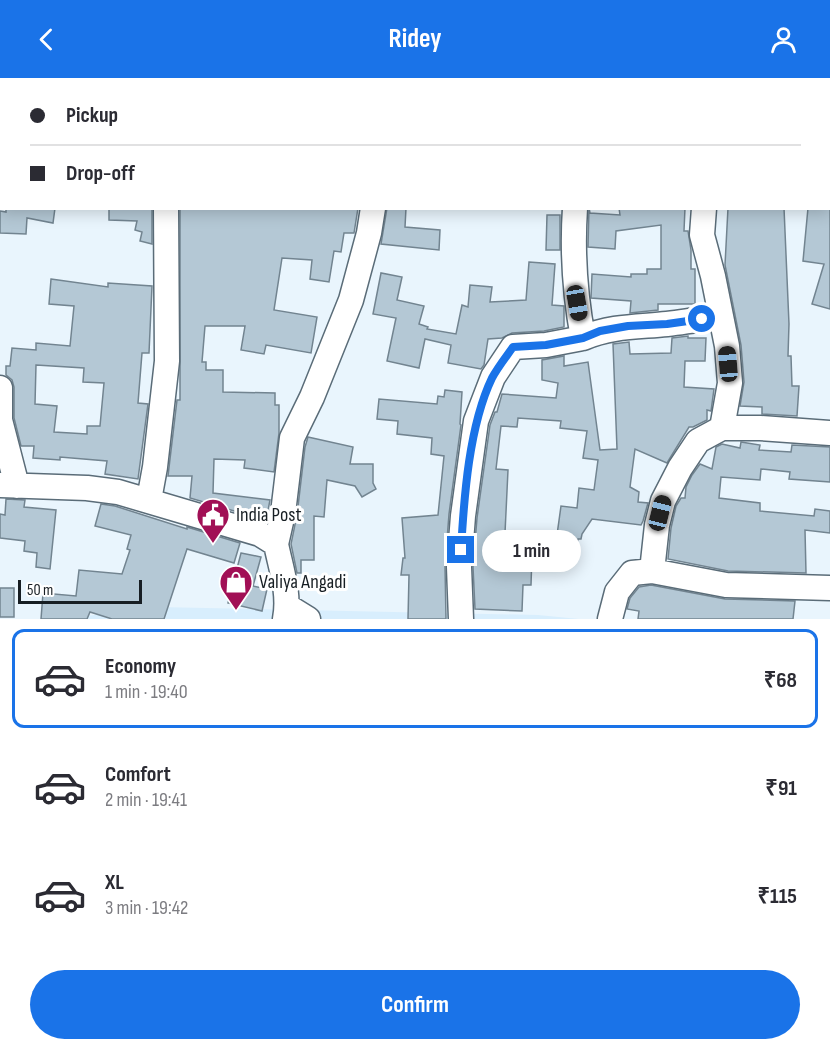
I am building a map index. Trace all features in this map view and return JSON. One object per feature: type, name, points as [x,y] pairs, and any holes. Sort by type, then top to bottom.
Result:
[{"type":"street","points":[[149,500],[167,361],[166,210]]},
{"type":"street","points":[[308,619],[286,612],[285,582],[276,544],[283,513],[292,438],[312,397],[351,300],[369,233],[373,210]]},
{"type":"street","points":[[575,210],[573,253],[577,303],[583,338]]},
{"type":"street","points":[[704,210],[702,235],[727,346],[730,383],[722,428]]},
{"type":"street","points":[[461,619],[459,567],[463,516],[476,421],[493,377],[513,347],[546,345],[628,326],[667,324],[720,316]]},
{"type":"street","points":[[0,388],[0,420],[8,485],[87,488],[118,492],[243,528],[260,534],[276,544]]},
{"type":"street","points":[[652,571],[657,525],[663,501],[680,468],[698,441],[722,428],[830,433]]},
{"type":"street","points":[[610,619],[617,592],[632,573],[652,571],[726,585],[830,588]]},
{"type":"shaded area","name":"Valiya Angadi","points":[[157,607],[538,615],[579,619],[63,619]]},
{"type":"building","points":[[6,210],[55,210],[53,223],[27,218],[26,234],[0,233],[0,211],[6,212]]},
{"type":"building","points":[[109,210],[152,210],[152,244],[140,241],[142,232],[135,230],[137,221],[109,220]]},
{"type":"building","points":[[180,210],[358,210],[354,233],[344,233],[341,252],[334,251],[329,282],[310,279],[312,260],[282,258],[274,310],[317,317],[311,353],[266,345],[264,354],[241,350],[245,326],[205,326],[202,362],[206,362],[206,370],[223,370],[223,392],[275,393],[275,405],[279,405],[279,433],[274,472],[244,468],[245,460],[214,459],[213,493],[270,500],[266,521],[253,517],[253,515],[190,498],[192,476],[168,476],[177,400],[180,400]]},
{"type":"building","points":[[387,210],[406,210],[405,227],[440,230],[439,250],[381,244]]},
{"type":"building","points":[[589,210],[590,213],[620,215],[619,210],[685,210],[684,231],[688,231],[691,269],[695,269],[695,304],[658,304],[658,310],[630,313],[631,301],[591,298],[592,274],[631,277],[631,274],[647,274],[647,269],[661,269],[661,225],[616,231],[615,249],[588,247]]},
{"type":"building","points":[[728,210],[784,210],[789,324],[788,356],[791,356],[792,386],[799,386],[797,416],[762,414],[762,407],[740,406],[744,382],[741,345],[725,265]]},
{"type":"building","points":[[808,210],[830,210],[830,309],[812,304],[824,264],[803,261]]},
{"type":"building","points":[[547,215],[560,215],[560,250],[546,250]]},
{"type":"building","points":[[529,262],[555,264],[552,305],[564,306],[564,327],[512,333],[502,338],[488,339],[484,365],[481,369],[448,363],[451,345],[425,339],[419,368],[387,361],[396,318],[373,314],[381,273],[402,277],[397,300],[424,306],[419,324],[428,327],[427,329],[456,334],[462,305],[468,307],[470,285],[492,287],[490,302],[526,300]]},
{"type":"building","points":[[51,279],[108,287],[108,283],[152,286],[149,353],[142,353],[138,403],[148,404],[138,479],[105,474],[107,461],[60,457],[60,460],[33,458],[34,446],[21,446],[14,418],[14,387],[12,380],[6,375],[6,366],[10,366],[12,348],[36,350],[36,343],[70,346],[74,306],[49,304]],"holes":[[[36,365],[84,368],[83,382],[104,383],[100,426],[87,426],[87,434],[54,432],[57,406],[35,404]]]},
{"type":"building","points":[[688,336],[688,338],[706,338],[705,361],[685,361],[684,387],[714,389],[711,411],[707,410],[707,420],[689,427],[667,463],[635,449],[630,487],[639,492],[638,502],[648,503],[641,525],[592,519],[581,539],[578,539],[572,562],[555,558],[539,561],[536,546],[556,542],[561,506],[577,508],[579,488],[594,490],[598,460],[583,458],[587,431],[560,428],[561,421],[518,418],[517,427],[501,426],[496,469],[508,470],[504,554],[532,555],[531,585],[523,585],[522,611],[475,609],[473,567],[477,518],[490,425],[497,412],[502,394],[556,398],[558,383],[542,380],[542,360],[564,356],[564,366],[588,362],[600,450],[617,449],[613,344],[629,342],[630,354],[671,353],[672,338]]},
{"type":"building","points":[[445,390],[462,392],[461,425],[449,514],[445,566],[446,619],[408,619],[409,575],[401,575],[403,558],[405,558],[402,518],[438,515],[444,456],[431,454],[432,438],[397,434],[398,421],[377,419],[379,399],[437,404],[438,396],[444,397]]},
{"type":"building","points":[[308,437],[353,447],[350,464],[373,464],[373,483],[376,489],[362,497],[355,486],[327,480],[324,517],[314,516],[314,560],[301,560],[301,573],[297,573],[291,544]]},
{"type":"building","points":[[741,442],[760,445],[759,450],[791,452],[792,445],[830,447],[830,482],[789,479],[790,472],[761,469],[760,480],[721,477],[719,498],[760,503],[760,511],[814,516],[815,509],[830,511],[830,533],[805,530],[806,573],[728,571],[668,559],[676,506],[681,498],[685,498],[686,487],[692,475],[700,464],[712,469],[716,447],[722,444],[740,448]]},
{"type":"building","points":[[6,499],[25,500],[24,507],[56,510],[50,569],[36,567],[37,553],[24,551],[25,541],[0,538],[0,514],[5,515]]},
{"type":"building","points":[[101,504],[115,506],[240,543],[234,563],[187,549],[164,619],[112,619],[90,612],[87,619],[41,619],[43,593],[76,596],[79,570],[122,574],[130,550],[127,549],[131,535],[95,526]]},
{"type":"building","points":[[241,553],[261,557],[253,586],[267,589],[262,611],[228,603]]},
{"type":"building","points":[[651,585],[725,599],[795,601],[793,619],[638,619],[639,611],[627,609],[630,598],[639,587]]},
{"type":"building","points":[[0,588],[14,588],[14,617],[0,617]]},
{"type":"place","name":"India Post","points":[[213,544]]},
{"type":"place","name":"Valiya Angadi","points":[[236,611]]},
{"type":"route","points":[[461,550],[463,516],[476,421],[493,377],[513,347],[546,345],[628,326],[702,319]]}]
